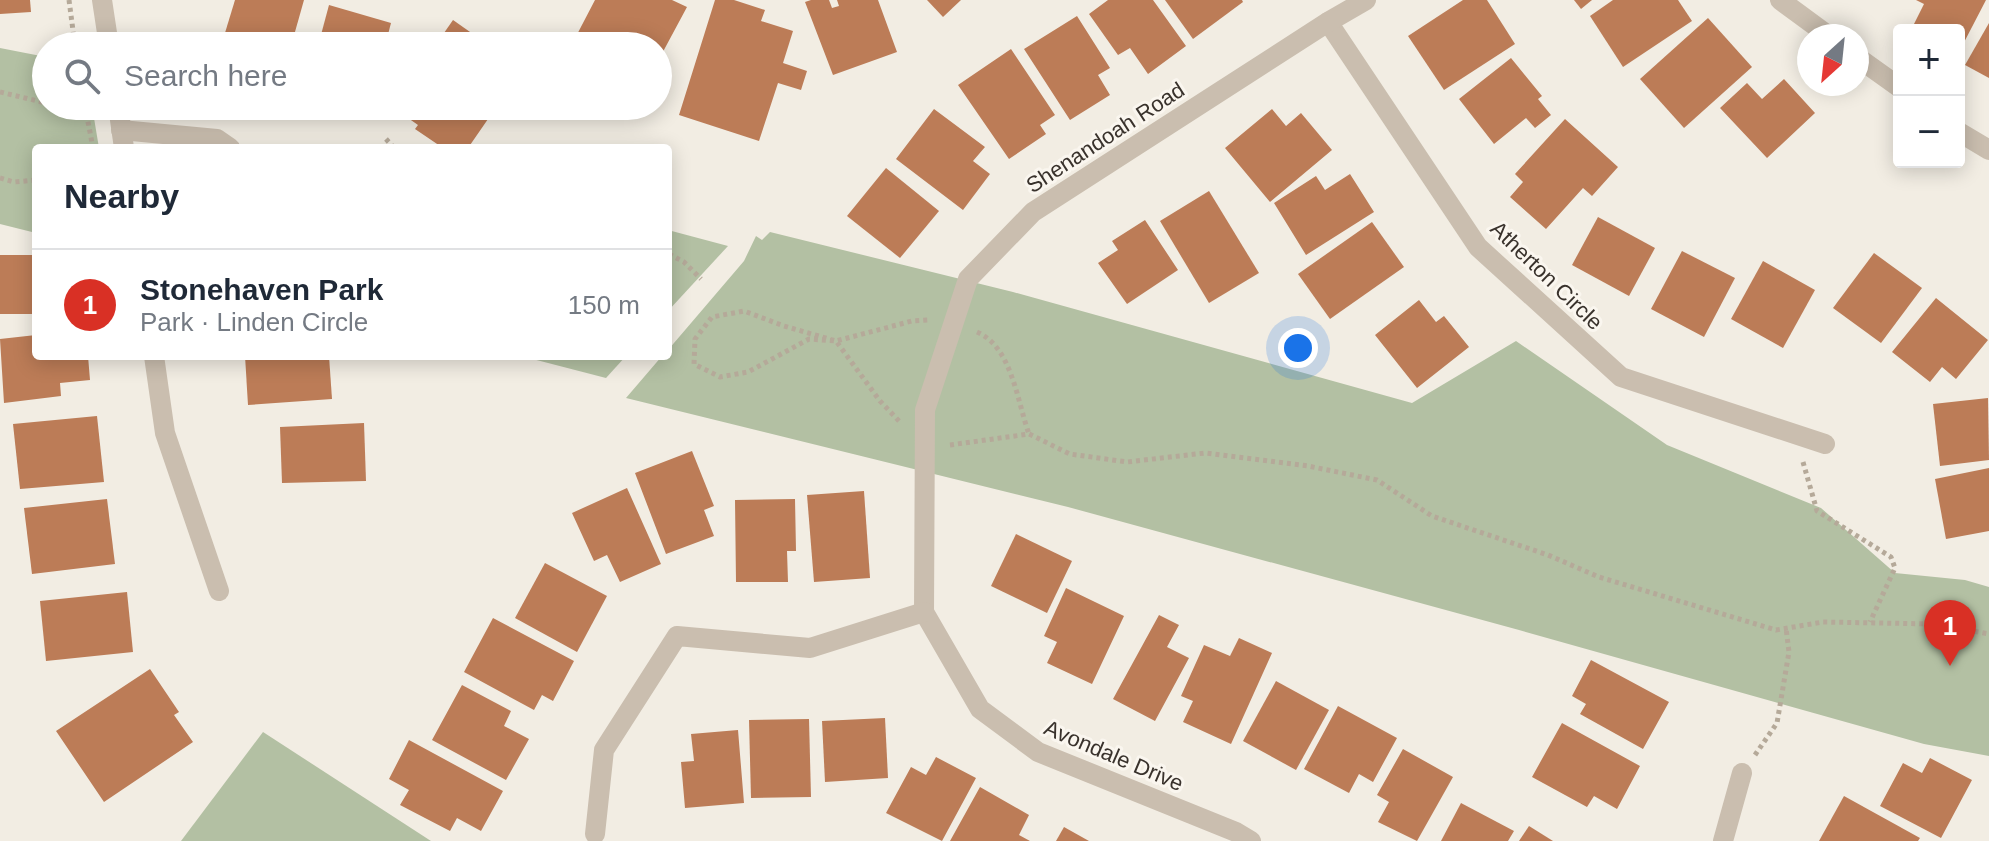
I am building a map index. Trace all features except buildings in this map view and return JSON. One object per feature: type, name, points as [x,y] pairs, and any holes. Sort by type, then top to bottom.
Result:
[{"type":"street","points":[[102,0],[107,32]]},
{"type":"street","name":"Shenandoah Road","points":[[924,612],[925,410],[968,279],[1033,212],[1366,0]]},
{"type":"street","points":[[1780,0],[1813,24]]},
{"type":"street","name":"Atherton Circle","points":[[1328,22],[1478,247],[1621,377],[1825,444]]},
{"type":"street","points":[[1869,66],[1893,83]]},
{"type":"street","points":[[1965,136],[1989,150]]},
{"type":"street","points":[[123,139],[217,139],[224,144]]},
{"type":"street","points":[[155,360],[165,433],[219,591]]},
{"type":"street","points":[[595,834],[604,750],[677,636],[810,648],[924,612]]},
{"type":"street","name":"Avondale Drive","points":[[924,612],[980,709],[1038,752],[1236,832],[1251,841]]},
{"type":"street","points":[[1723,841],[1742,773]]},
{"type":"path","points":[[69,0],[73,32]]},
{"type":"path","points":[[0,92],[32,100]]},
{"type":"path","points":[[88,120],[92,144]]},
{"type":"path","points":[[386,139],[390,144]]},
{"type":"path","points":[[0,178],[14,182],[32,180]]},
{"type":"path","points":[[672,256],[684,262],[701,279]]},
{"type":"path","points":[[836,341],[809,339],[748,372],[720,377],[694,364],[695,339],[712,317],[744,311],[836,341],[880,401],[925,448],[1029,434],[1070,454],[1127,462],[1205,453],[1308,466],[1377,480],[1432,516],[1548,555],[1599,577],[1776,630],[1823,622],[1935,624],[1989,634]]},
{"type":"path","points":[[1795,434],[1817,511],[1891,557],[1895,568],[1870,623]]},
{"type":"path","points":[[1742,773],[1777,723],[1789,652],[1786,628]]},
{"type":"green space","points":[[0,48],[32,54],[32,120],[94,120],[98,144],[32,144],[32,232],[0,224]]},
{"type":"green space","points":[[672,231],[728,246],[672,307]]},
{"type":"green space","points":[[770,232],[1013,292],[1412,403],[1516,341],[1667,445],[1821,508],[1895,573],[1965,580],[1989,587],[1989,756],[1924,744],[1068,507],[626,398],[659,360],[672,360],[672,345],[744,261],[756,236],[762,240]]},
{"type":"green space","points":[[536,360],[622,360],[606,378]]},
{"type":"green space","points":[[263,732],[431,841],[181,841]]},
{"type":"place","name":"Stonehaven Park","points":[[1950,666]]}]
